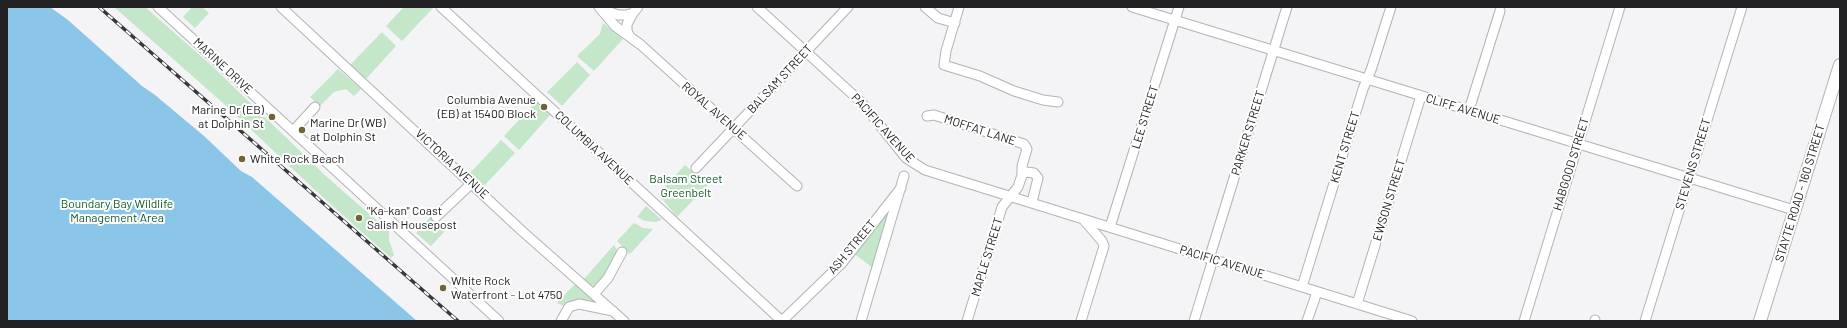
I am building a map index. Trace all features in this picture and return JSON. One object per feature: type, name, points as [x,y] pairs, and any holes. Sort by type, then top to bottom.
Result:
[{"type":"main road","name":"STAYTE ROAD - 160 STREET","points":[[1760,321],[1840,65]]},
{"type":"street","name":"MARINE DRIVE","points":[[158,7],[499,321]]},
{"type":"street","name":"VICTORIA AVENUE","points":[[281,7],[522,231],[624,321]]},
{"type":"street","name":"COLUMBIA AVENUE","points":[[441,7],[782,321]]},
{"type":"street","name":"PACIFIC AVENUE","points":[[757,7],[807,51],[862,103],[906,158],[925,170],[1412,321]]},
{"type":"street","name":"BALSAM STREET","points":[[696,168],[848,7]]},
{"type":"street","points":[[925,7],[938,18],[954,23]]},
{"type":"street","points":[[959,7],[946,50],[944,65],[980,76],[1021,93],[1043,100],[1058,102]]},
{"type":"street","name":"CLIFF AVENUE","points":[[1132,7],[1794,210]]},
{"type":"street","name":"LEE STREET","points":[[1110,227],[1179,7]]},
{"type":"street","name":"PARKER STREET","points":[[1194,321],[1211,259],[1287,7]]},
{"type":"street","name":"KENT STREET","points":[[1302,287],[1360,96],[1391,7]]},
{"type":"street","name":"HABGOOD STREET","points":[[1524,321],[1577,143],[1620,7]]},
{"type":"street","name":"STEVENS STREET","points":[[1645,321],[1742,7]]},
{"type":"street","points":[[600,8],[618,15],[635,10]]},
{"type":"street","name":"ROYAL AVENUE","points":[[600,8],[615,26],[630,36],[798,186]]},
{"type":"street","points":[[630,36],[627,31],[627,24],[635,10]]},
{"type":"street","points":[[1469,110],[1500,11]]},
{"type":"street","name":"EWSON STREET","points":[[1357,304],[1421,96]]},
{"type":"street","points":[[293,131],[315,107]]},
{"type":"street","name":"MOFFAT LANE","points":[[927,116],[934,115],[1024,144],[1027,149],[1022,166],[1022,175]]},
{"type":"street","points":[[1012,196],[1018,187],[1022,175],[1032,172],[1038,178],[1032,202]]},
{"type":"street","points":[[861,321],[904,176]]},
{"type":"street","points":[[436,217],[472,183]]},
{"type":"street","name":"ASH STREET","points":[[782,321],[842,263],[901,188]]},
{"type":"street","name":"MAPLE STREET","points":[[967,321],[1002,207],[1012,196]]},
{"type":"street","points":[[1081,321],[1103,249],[1102,241],[1083,219]]},
{"type":"street","points":[[594,294],[608,278],[622,252]]},
{"type":"street","points":[[1307,321],[1317,292]]},
{"type":"street","points":[[561,321],[569,307],[579,304],[613,311]]},
{"type":"green space","points":[[114,7],[145,7],[211,65],[328,178],[389,231],[389,240],[394,255],[391,258],[316,191],[223,103]]},
{"type":"green space","points":[[192,7],[202,7],[209,13],[195,28],[183,17]]},
{"type":"green space","points":[[404,7],[434,7],[402,41],[386,26]]},
{"type":"green space","points":[[603,23],[623,39],[594,71],[577,56],[600,34]]},
{"type":"green space","points":[[382,32],[396,46],[366,79],[350,65]]},
{"type":"green space","points":[[577,62],[590,75],[562,106],[547,92]]},
{"type":"green space","points":[[338,69],[361,89],[354,96],[346,89],[334,92],[320,106],[310,97]]},
{"type":"green space","points":[[537,101],[551,114],[519,150],[504,136]]},
{"type":"green space","points":[[501,140],[515,153],[484,186],[470,173]]},
{"type":"green space","name":"Balsam Street Greenbelt","points":[[685,165],[708,185],[677,217],[658,194]]},
{"type":"green space","name":"Balsam Street Greenbelt","points":[[646,206],[662,220],[655,222],[645,221],[637,217]]},
{"type":"green space","points":[[889,211],[889,217],[873,268],[853,253]]},
{"type":"green space","points":[[431,216],[436,222],[439,221],[445,231],[431,246],[416,233]]},
{"type":"green space","name":"Balsam Street Greenbelt","points":[[634,223],[643,228],[653,229],[630,254],[617,241]]},
{"type":"green space","points":[[614,245],[617,250],[606,274],[600,283],[594,286],[591,285],[584,279]]},
{"type":"green space","points":[[575,284],[598,304],[579,300],[564,306],[557,303]]},
{"type":"water","name":"Boundary Bay Wildlife Management Area","points":[[7,7],[50,7],[68,20],[142,86],[204,136],[241,171],[252,177],[417,321],[7,321]]},
{"type":"railway","points":[[99,7],[458,321]]},
{"type":"place","name":"Columbia Avenue (EB) at 15400 Block","points":[[544,107]]},
{"type":"place","name":"Marine Dr (EB) at Dolphin St","points":[[272,117]]},
{"type":"place","name":"Marine Dr (WB) at Dolphin St","points":[[302,130]]},
{"type":"place","name":"White Rock Beach","points":[[242,159]]},
{"type":"place","name":"\"Ka-kan\" Coast Salish Housepost","points":[[359,218]]},
{"type":"place","name":"White Rock Waterfront - Lot 4750","points":[[443,288]]}]
